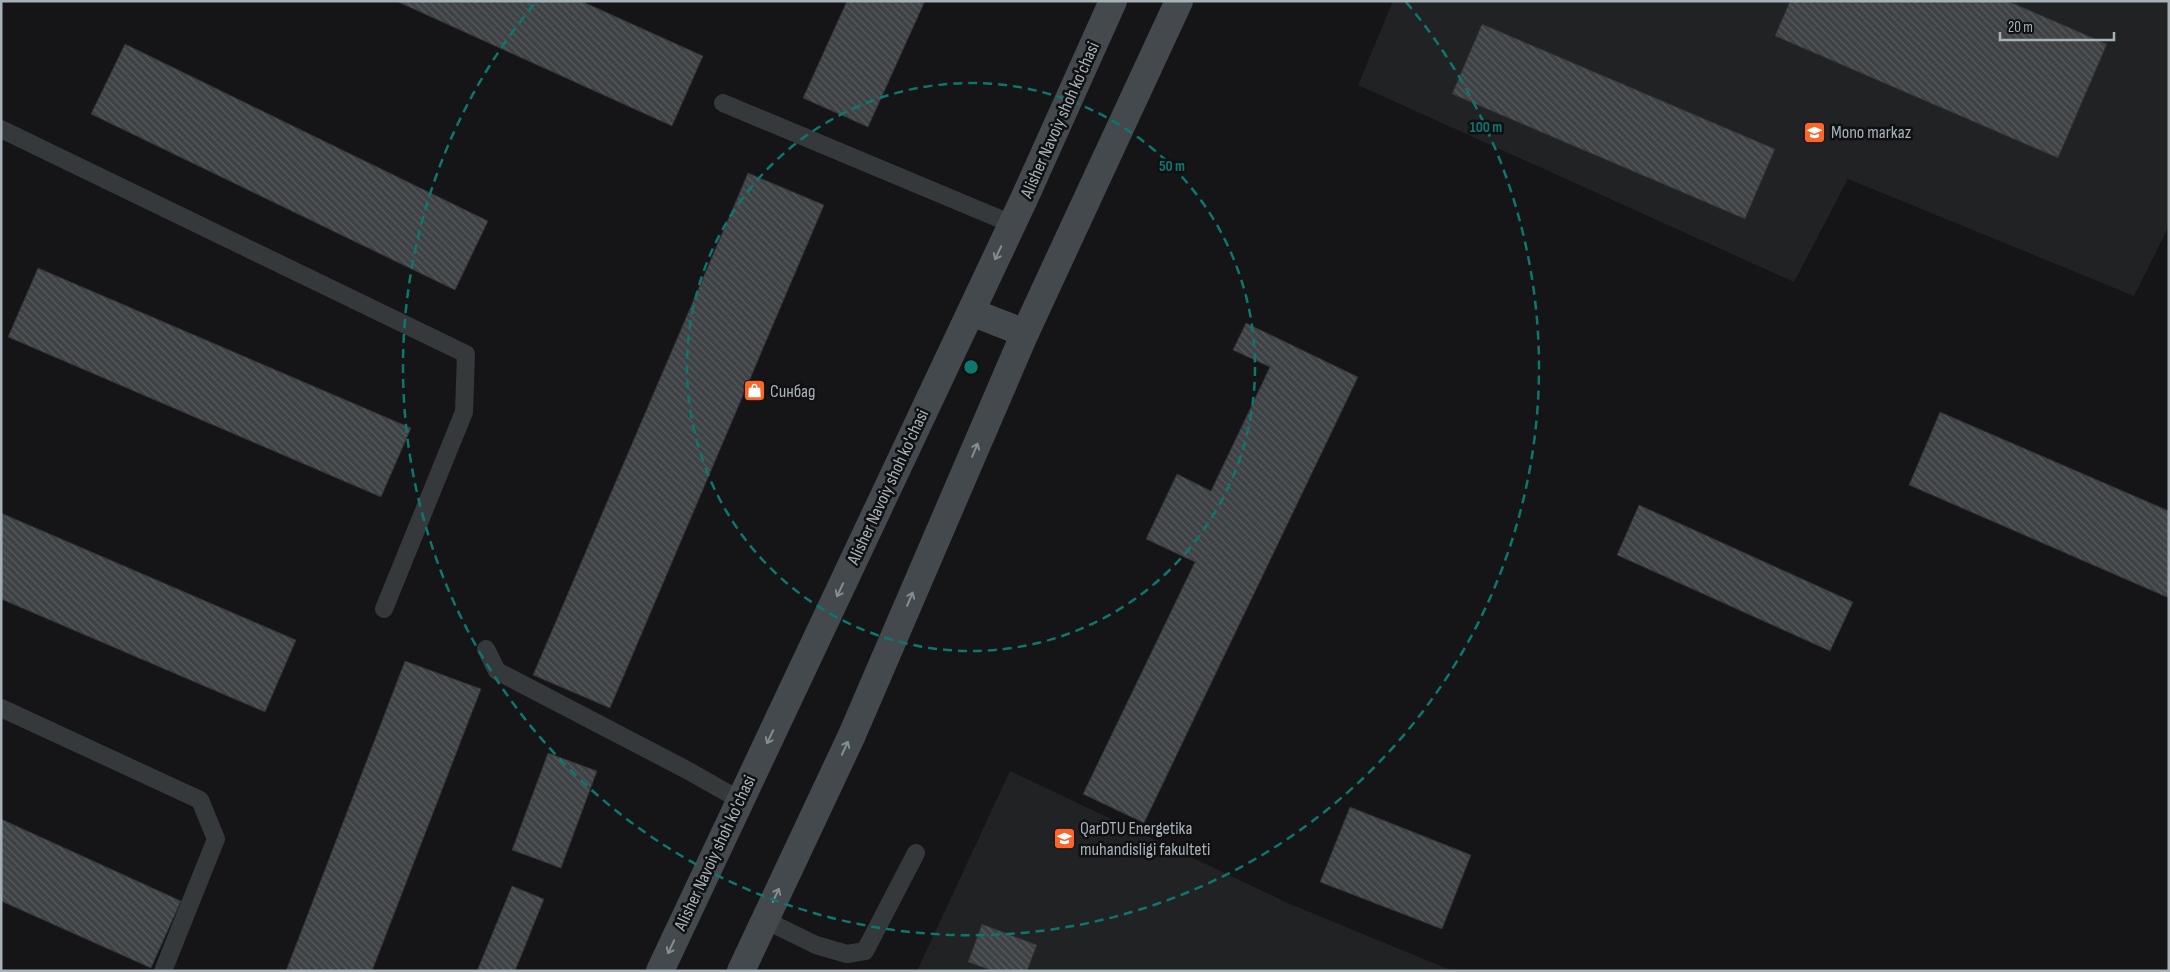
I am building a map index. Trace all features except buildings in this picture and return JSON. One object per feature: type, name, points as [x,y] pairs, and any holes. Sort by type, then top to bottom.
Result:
[{"type":"main road","name":"Alisher Navoiy shoh ko'chasi","points":[[660,971],[971,312],[1113,1]]},
{"type":"main road","points":[[741,971],[852,735],[1025,334],[1179,1]]},
{"type":"main road","points":[[971,312],[1025,334]]},
{"type":"lane","points":[[722,102],[1012,224]]},
{"type":"lane","points":[[1,129],[466,354],[464,412],[384,609]]},
{"type":"lane","points":[[486,649],[497,671],[684,768],[740,800]]},
{"type":"lane","points":[[1,708],[200,800],[216,839],[163,971]]},
{"type":"lane","points":[[764,920],[816,945],[847,954],[865,950],[916,853]]},
{"type":"shaded area","name":"Mono markaz","points":[[1393,1],[2169,1],[2169,226],[2134,296],[1848,179],[1794,282],[1358,85]]},
{"type":"shaded area","name":"QarDTU Energetika muhandisligi fakulteti","points":[[1010,771],[1290,904],[1453,971],[917,971]]},
{"type":"place","name":"Mono markaz","points":[[1815,132]]},
{"type":"place","name":"Синбад","points":[[754,391]]},
{"type":"place","name":"QarDTU Energetika muhandisligi fakulteti","points":[[1064,838]]}]
